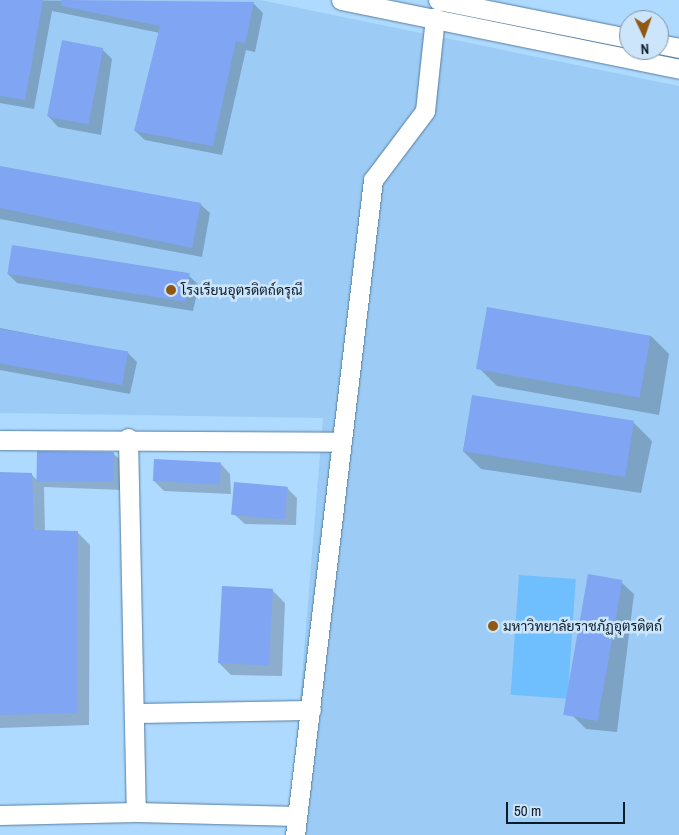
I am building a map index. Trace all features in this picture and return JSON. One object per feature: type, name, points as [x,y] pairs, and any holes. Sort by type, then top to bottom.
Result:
[{"type":"street","points":[[341,0],[436,9],[619,36]]},
{"type":"street","points":[[436,9],[679,69]]},
{"type":"street","points":[[0,815],[136,812],[296,826],[311,710],[340,442],[373,180],[425,112],[436,9]]},
{"type":"street","points":[[0,440],[128,438],[340,442]]},
{"type":"street","points":[[128,438],[136,812]]},
{"type":"street","points":[[134,713],[311,710]]},
{"type":"shaded area","name":"มหาวิทยาลัยราชภัฏอุตรดิตถ์","points":[[0,0],[260,0],[679,86],[679,835],[289,835],[323,418],[0,413]]},
{"type":"shaded area","points":[[519,575],[576,579],[567,699],[511,695]]},
{"type":"building","points":[[0,0],[43,0],[25,100],[0,96]]},
{"type":"building","points":[[61,0],[254,2],[245,43],[236,41],[213,146],[134,131],[160,26],[61,6]]},
{"type":"building","points":[[62,40],[103,48],[88,125],[47,117]]},
{"type":"building","points":[[0,166],[201,203],[192,248],[0,208]]},
{"type":"building","points":[[12,245],[190,273],[185,302],[7,274]]},
{"type":"building","points":[[487,307],[650,336],[640,398],[476,369]]},
{"type":"building","points":[[0,329],[128,352],[122,385],[0,364]]},
{"type":"building","points":[[472,395],[634,421],[625,477],[463,451]]},
{"type":"building","points":[[37,451],[114,452],[113,482],[36,481]]},
{"type":"building","points":[[154,459],[221,463],[220,484],[153,481]]},
{"type":"building","points":[[0,472],[32,473],[34,530],[78,531],[77,713],[0,715]]},
{"type":"building","points":[[234,482],[288,487],[285,520],[231,515]]},
{"type":"building","points":[[588,574],[622,580],[598,721],[563,715]]},
{"type":"building","points":[[222,586],[273,589],[269,666],[218,663]]},
{"type":"place","name":"โรงเรียนอุตรดิตถ์ดรุณี","points":[[171,290]]},
{"type":"place","name":"มหาวิทยาลัยราชภัฏอุตรดิตถ์","points":[[493,626]]}]
